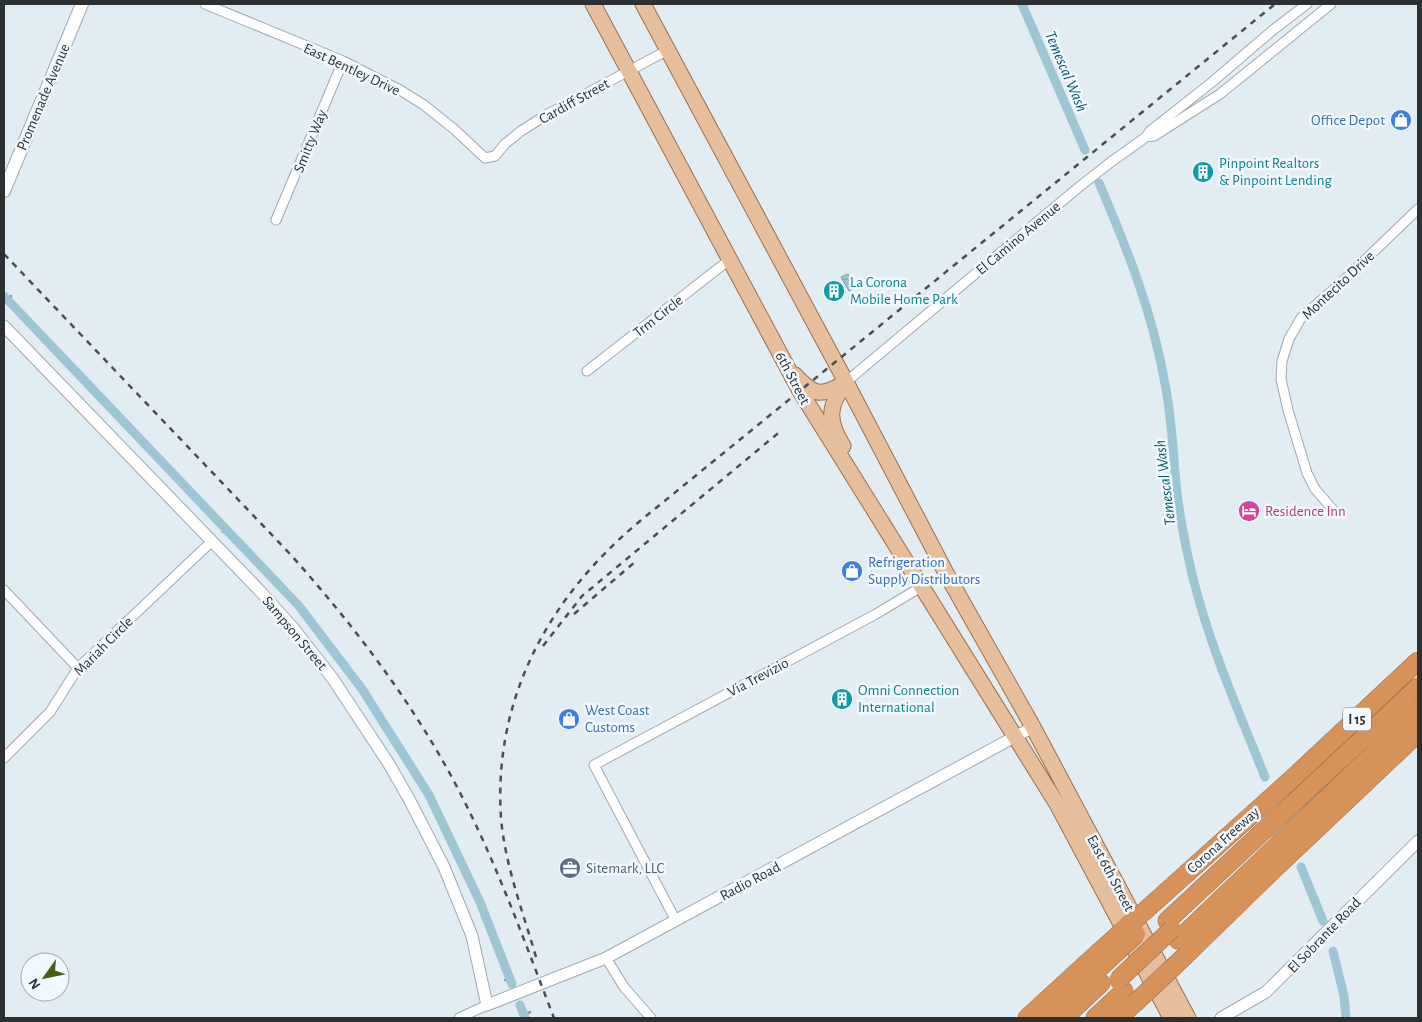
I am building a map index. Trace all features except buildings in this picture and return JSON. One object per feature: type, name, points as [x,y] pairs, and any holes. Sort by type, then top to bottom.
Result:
[{"type":"highway","name":"Corona Freeway","points":[[1031,1017],[1121,986],[1170,926],[1305,800],[1418,661]]},
{"type":"highway","points":[[1305,800],[1418,675]]},
{"type":"highway","points":[[1305,800],[1418,687]]},
{"type":"highway","points":[[1095,1018],[1170,926],[1305,800],[1418,699]]},
{"type":"highway","points":[[1305,800],[1418,711]]},
{"type":"highway","name":"Corona Freeway","points":[[1121,986],[1155,996],[1165,975],[1170,926],[1305,800],[1418,733]]},
{"type":"highway","name":"Corona Freeway","points":[[1118,1018],[1121,986]]},
{"type":"highway","points":[[1064,1018],[1121,986]]},
{"type":"highway","points":[[1077,1018],[1121,986]]},
{"type":"main road","name":"Promenade Avenue","points":[[5,188],[82,4]]},
{"type":"main road","name":"6th Street","points":[[593,4],[810,410],[1016,738]]},
{"type":"main road","points":[[643,4],[956,591],[1033,727]]},
{"type":"main road","points":[[778,351],[796,376],[806,386],[819,393],[829,392],[846,382]]},
{"type":"main road","points":[[846,382],[835,397],[832,407],[832,423],[837,437],[864,482],[875,514]]},
{"type":"main road","name":"East 6th Street","points":[[1033,727],[1188,1018]]},
{"type":"main road","name":"East 6th Street","points":[[1016,738],[1062,815],[1171,1018]]},
{"type":"street","name":"East Bentley Drive","points":[[205,4],[342,61],[400,90],[424,105],[454,129],[485,158]]},
{"type":"street","name":"El Camino Avenue","points":[[846,382],[1079,187],[1146,137],[1150,131],[1211,84],[1273,30],[1308,4]]},
{"type":"street","name":"El Camino Avenue","points":[[1146,137],[1154,136],[1210,102],[1331,4]]},
{"type":"street","name":"Cardiff Street","points":[[485,158],[495,156],[505,144],[541,118],[668,50]]},
{"type":"street","name":"Smitty Way","points":[[276,220],[342,61]]},
{"type":"street","name":"Montecito Drive","points":[[1335,512],[1315,488],[1307,473],[1288,410],[1282,379],[1282,361],[1289,338],[1301,318],[1339,285],[1418,209]]},
{"type":"street","name":"Trm Circle","points":[[587,371],[729,260]]},
{"type":"street","name":"Sampson Street","points":[[4,326],[252,583],[294,629],[338,686],[389,764],[444,867],[472,936],[487,1005]]},
{"type":"street","name":"Mariah Circle","points":[[4,758],[50,712],[78,668],[211,542]]},
{"type":"street","name":"Via Trevizio","points":[[676,921],[594,765],[876,614],[921,587]]},
{"type":"street","points":[[4,590],[78,668]]},
{"type":"street","name":"Radio Road","points":[[459,1018],[606,958],[1016,738],[1033,727]]},
{"type":"street","name":"El Sobrante Road","points":[[1221,1018],[1266,992],[1284,976],[1418,841]]},
{"type":"street","points":[[606,958],[624,987],[651,1018]]},
{"type":"water","points":[[848,274],[856,287],[849,291],[841,277]]},
{"type":"waterway","name":"Temescal Wash","points":[[1022,4],[1085,150]]},
{"type":"waterway","name":"Temescal Wash","points":[[1099,183],[1138,282],[1154,332],[1167,395],[1180,513],[1200,604],[1226,679],[1265,777]]},
{"type":"waterway","points":[[4,296],[299,606],[362,689],[429,795],[480,902],[512,984]]},
{"type":"waterway","points":[[9,301],[11,296]]},
{"type":"waterway","points":[[223,532],[225,528]]},
{"type":"waterway","name":"Temescal Wash","points":[[1301,867],[1323,921]]},
{"type":"waterway","name":"Temescal Wash","points":[[1333,951],[1344,996],[1346,1018]]},
{"type":"waterway","points":[[505,980],[510,979]]},
{"type":"waterway","points":[[520,1005],[525,1018]]},
{"type":"railway","points":[[536,957],[506,853],[501,818],[501,774],[507,731],[518,691],[534,652],[554,616],[579,582],[608,550],[640,521],[1275,4]]},
{"type":"railway","points":[[4,254],[291,555],[337,609],[401,694],[439,754],[484,842],[554,1018]]},
{"type":"railway","points":[[543,646],[582,596],[782,430]]},
{"type":"railway","points":[[574,614],[635,562]]},
{"type":"place","name":"Office Depot","points":[[1401,120]]},
{"type":"place","name":"Pinpoint Realtors & Pinpoint Lending","points":[[1203,172]]},
{"type":"place","name":"La Corona Mobile Home Park","points":[[834,291]]},
{"type":"place","name":"Residence Inn","points":[[1249,511]]},
{"type":"place","name":"Refrigeration Supply Distributors","points":[[852,571]]},
{"type":"place","name":"Omni Connection International","points":[[842,699]]},
{"type":"place","name":"West Coast Customs","points":[[569,719]]},
{"type":"place","name":"Sitemark, LLC","points":[[570,868]]}]
